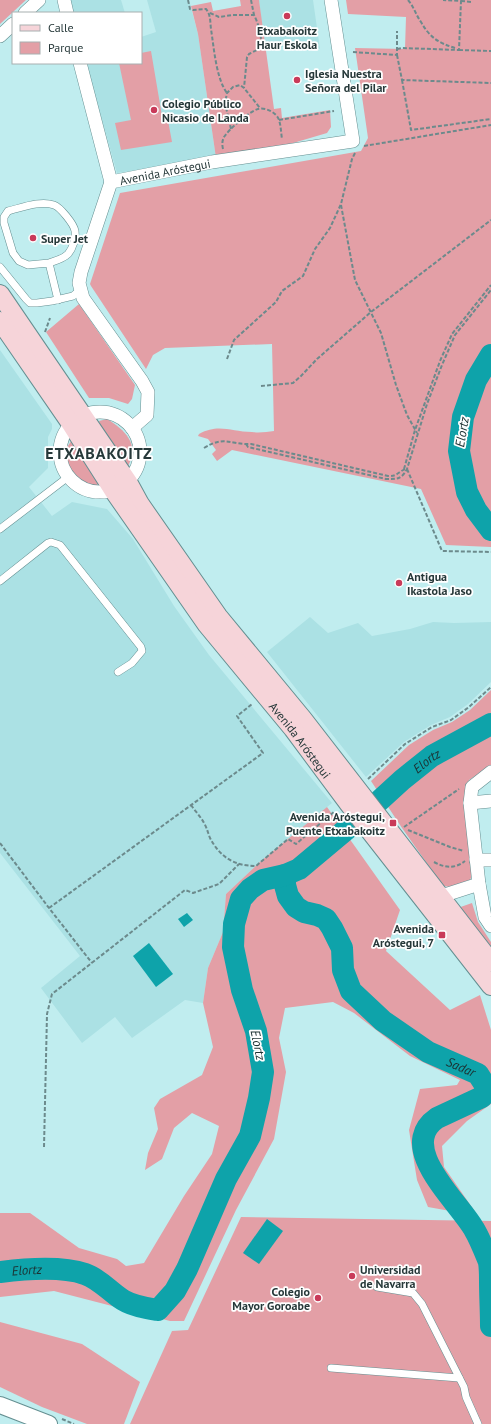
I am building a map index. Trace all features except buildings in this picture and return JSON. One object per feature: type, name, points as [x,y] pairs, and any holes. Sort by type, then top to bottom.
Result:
[{"type":"main road","name":"Avenida Aróstegui","points":[[0,294],[77,420],[120,486],[140,504],[218,616],[303,719],[353,797],[389,842],[491,986]]},
{"type":"main road","name":"Avenida Aróstegui","points":[[0,321],[77,420]]},
{"type":"main road","name":"Avenida Aróstegui","points":[[389,842],[440,895],[491,962]]},
{"type":"street","points":[[26,12],[39,0]]},
{"type":"street","points":[[64,0],[67,12]]},
{"type":"street","name":"Avenida Aróstegui","points":[[80,290],[79,283],[81,272],[111,182],[212,162],[353,141],[330,0]]},
{"type":"street","points":[[0,36],[12,25]]},
{"type":"street","points":[[80,64],[111,182]]},
{"type":"street","points":[[80,290],[83,298],[142,381],[148,392],[147,415],[132,428]]},
{"type":"street","points":[[102,412],[121,418],[132,428],[138,439],[140,452],[137,468],[120,486],[104,492],[94,493],[84,490],[68,477],[62,467],[59,452],[63,435],[77,420],[102,412]]},
{"type":"street","points":[[489,920],[471,856],[470,803],[472,787],[491,772]]},
{"type":"street","points":[[470,803],[491,801]]},
{"type":"street","points":[[471,856],[491,860]]},
{"type":"street","points":[[440,895],[448,894],[479,884]]},
{"type":"street","points":[[0,1405],[48,1424]]},
{"type":"lane","points":[[44,204],[54,205],[67,217],[75,230],[74,246],[68,254],[61,259],[49,263],[28,266],[16,257],[13,253],[4,223],[4,217],[8,211],[44,204]]},
{"type":"lane","points":[[49,263],[58,300]]},
{"type":"lane","points":[[0,267],[30,303],[58,300],[73,296],[80,290]]},
{"type":"lane","points":[[0,529],[68,477]]},
{"type":"lane","points":[[0,581],[48,543],[52,542],[60,545],[141,647],[142,652],[132,663],[118,672]]},
{"type":"lane","points":[[377,1287],[413,1293],[422,1304],[459,1378],[478,1424]]},
{"type":"lane","points":[[331,1368],[459,1378]]},
{"type":"path","points":[[188,0],[190,9],[206,9],[210,13],[219,17],[254,15]]},
{"type":"path","points":[[244,88],[247,57],[249,54],[261,48],[262,42],[251,0]]},
{"type":"path","points":[[408,0],[412,4],[421,23],[434,39],[444,45],[459,50]]},
{"type":"path","points":[[443,0],[472,2]]},
{"type":"path","points":[[459,50],[461,1]]},
{"type":"path","points":[[210,13],[220,77],[226,93],[225,103],[231,130]]},
{"type":"path","points":[[397,31],[397,55],[411,130],[491,119]]},
{"type":"path","points":[[398,49],[491,51]]},
{"type":"path","points":[[352,52],[397,55]]},
{"type":"path","points":[[402,80],[491,83]]},
{"type":"path","points":[[226,93],[233,87],[240,85],[260,108],[275,114],[279,120],[283,146]]},
{"type":"path","points":[[223,150],[222,144],[224,138],[231,130],[251,112],[260,108]]},
{"type":"path","points":[[279,120],[334,111]]},
{"type":"path","points":[[227,359],[234,340],[276,302],[282,291],[303,276],[315,249],[330,228],[341,204],[352,159],[358,147],[491,125]]},
{"type":"path","points":[[341,204],[355,280],[381,333],[396,385],[407,415],[417,434]]},
{"type":"path","points":[[260,386],[292,383],[371,312],[491,220]]},
{"type":"path","points":[[204,448],[213,442],[231,441],[251,444],[388,476],[398,474],[404,469],[415,430],[440,361],[452,334],[491,285]]},
{"type":"path","points":[[246,444],[248,447],[386,479],[397,479],[404,474],[407,469],[417,434],[442,365],[455,335],[491,290]]},
{"type":"path","points":[[44,334],[50,318]]},
{"type":"path","points":[[407,469],[442,551],[491,552]]},
{"type":"path","points":[[191,805],[204,823],[210,838],[220,854],[235,863],[256,866],[288,839],[296,844],[300,841],[353,797],[405,744],[432,727],[451,720],[469,707],[491,687]]},
{"type":"path","points":[[49,908],[263,752],[237,716],[251,705]]},
{"type":"path","points":[[432,862],[443,866],[452,867],[464,862],[471,856],[403,828],[459,788],[462,789]]},
{"type":"path","points":[[0,842],[92,963]]},
{"type":"path","points":[[44,1147],[47,1014],[52,994],[185,890],[193,892],[219,884],[239,864]]},
{"type":"shaded area","points":[[70,0],[121,0],[125,12],[73,12]]},
{"type":"shaded area","name":"Colegio Público Nicasio de Landa","points":[[147,0],[189,0],[198,34],[216,158],[117,173],[86,64],[142,64],[142,37],[156,32]]},
{"type":"shaded area","points":[[259,0],[313,0],[320,49],[312,44],[301,43],[265,51]]},
{"type":"shaded area","points":[[0,350],[52,424],[52,429],[48,437],[48,468],[29,487],[52,516],[72,502],[107,509],[133,539],[174,606],[209,655],[332,803],[261,861],[226,894],[223,932],[208,968],[203,1003],[185,1000],[132,1038],[115,1017],[82,1043],[41,988],[80,956],[0,853]]},
{"type":"shaded area","points":[[310,617],[328,633],[358,623],[372,636],[410,629],[433,622],[491,622],[491,682],[468,704],[450,717],[431,725],[404,742],[366,777],[267,652]]},
{"type":"green space","points":[[0,0],[26,0],[12,12],[0,24]]},
{"type":"green space","points":[[240,0],[259,0],[274,109],[281,108],[282,118],[330,110],[331,127],[327,133],[283,146],[216,158],[198,34],[191,6],[211,2],[213,11],[241,6]]},
{"type":"green space","points":[[346,0],[491,0],[491,547],[446,545],[421,489],[232,450],[217,461],[212,454],[216,450],[208,439],[198,436],[199,434],[213,429],[245,432],[274,431],[272,344],[165,348],[153,355],[146,369],[90,284],[120,193],[361,151],[368,138],[355,48],[405,49],[406,17],[348,14]]},
{"type":"green space","points":[[151,51],[162,116],[167,115],[172,142],[121,150],[115,123],[131,120],[119,64],[142,64],[142,53]]},
{"type":"green space","points":[[79,304],[135,385],[132,399],[128,404],[109,398],[89,398],[46,332]]},
{"type":"green space","points":[[107,419],[120,428],[129,438],[132,451],[128,466],[124,465],[102,430],[99,421]]},
{"type":"green space","points":[[72,440],[99,481],[96,488],[81,482],[71,472],[66,456],[67,447]]},
{"type":"green space","points":[[491,690],[491,766],[469,780],[468,790],[473,873],[470,880],[464,886],[443,886],[371,781],[409,745],[433,730],[452,722],[470,710]]},
{"type":"green space","points":[[327,807],[400,910],[386,951],[450,1010],[480,995],[491,1030],[491,1104],[467,1121],[442,1146],[444,1167],[478,1216],[428,1207],[417,1180],[409,1130],[420,1089],[457,1085],[460,1080],[410,1056],[354,1013],[333,1002],[285,1008],[279,1038],[286,1072],[274,1139],[236,1210],[184,1321],[170,1321],[54,1291],[0,1297],[0,1213],[30,1213],[79,1248],[117,1259],[126,1266],[144,1263],[184,1196],[212,1154],[219,1126],[192,1113],[174,1128],[162,1159],[145,1170],[148,1153],[158,1129],[154,1108],[160,1099],[202,1075],[213,1047],[203,1003],[208,968],[223,932],[226,894],[261,861]]},
{"type":"green space","points":[[472,903],[478,922],[491,942],[491,953],[452,910]]},
{"type":"green space","name":"Universidad de Navarra","points":[[241,1217],[491,1221],[491,1424],[130,1424],[172,1331],[188,1330]]},
{"type":"green space","points":[[0,1322],[82,1344],[140,1382],[124,1424],[87,1424],[42,1407],[0,1387]]},
{"type":"water","points":[[187,913],[193,920],[184,927],[178,919]]},
{"type":"water","points":[[149,943],[173,974],[156,987],[133,956]]},
{"type":"water","points":[[267,1219],[283,1231],[259,1264],[243,1253]]},
{"type":"waterway","name":"Elortz","points":[[491,355],[476,380],[463,417],[459,451],[467,492],[476,510],[491,530]]},
{"type":"waterway","name":"Elortz","points":[[0,1272],[43,1269],[76,1271],[90,1276],[118,1297],[131,1304],[158,1310],[175,1291],[187,1269],[226,1179],[250,1136],[259,1098],[263,1072],[256,1031],[242,990],[233,947],[234,924],[241,899],[250,889],[263,880],[285,875],[299,869],[432,756],[491,724]]},
{"type":"waterway","name":"Sadar","points":[[285,875],[285,885],[288,896],[296,907],[304,912],[326,919],[332,928],[342,948],[343,970],[351,991],[383,1021],[428,1052],[478,1074],[487,1088],[482,1097],[437,1118],[426,1130],[423,1144],[426,1159],[434,1174],[474,1229],[489,1262],[491,1326]]},
{"type":"place","name":"Etxabakoitz Haur Eskola","points":[[287,16]]},
{"type":"place","name":"Iglesia Nuestra Señora del Pilar","points":[[297,80]]},
{"type":"place","name":"Colegio Público Nicasio de Landa","points":[[154,110]]},
{"type":"place","name":"Super Jet","points":[[33,238]]},
{"type":"place","name":"Antigua Ikastola Jaso","points":[[399,583]]},
{"type":"place","name":"Avenida Aróstegui, Puente Etxabakoitz","points":[[393,823]]},
{"type":"place","name":"Avenida Aróstegui, 7","points":[[442,935]]},
{"type":"place","name":"Universidad de Navarra","points":[[352,1276]]},
{"type":"place","name":"Colegio Mayor Goroabe","points":[[318,1298]]},
{"type":"district","name":"ETXABAKOITZ","points":[[99,453]]}]
